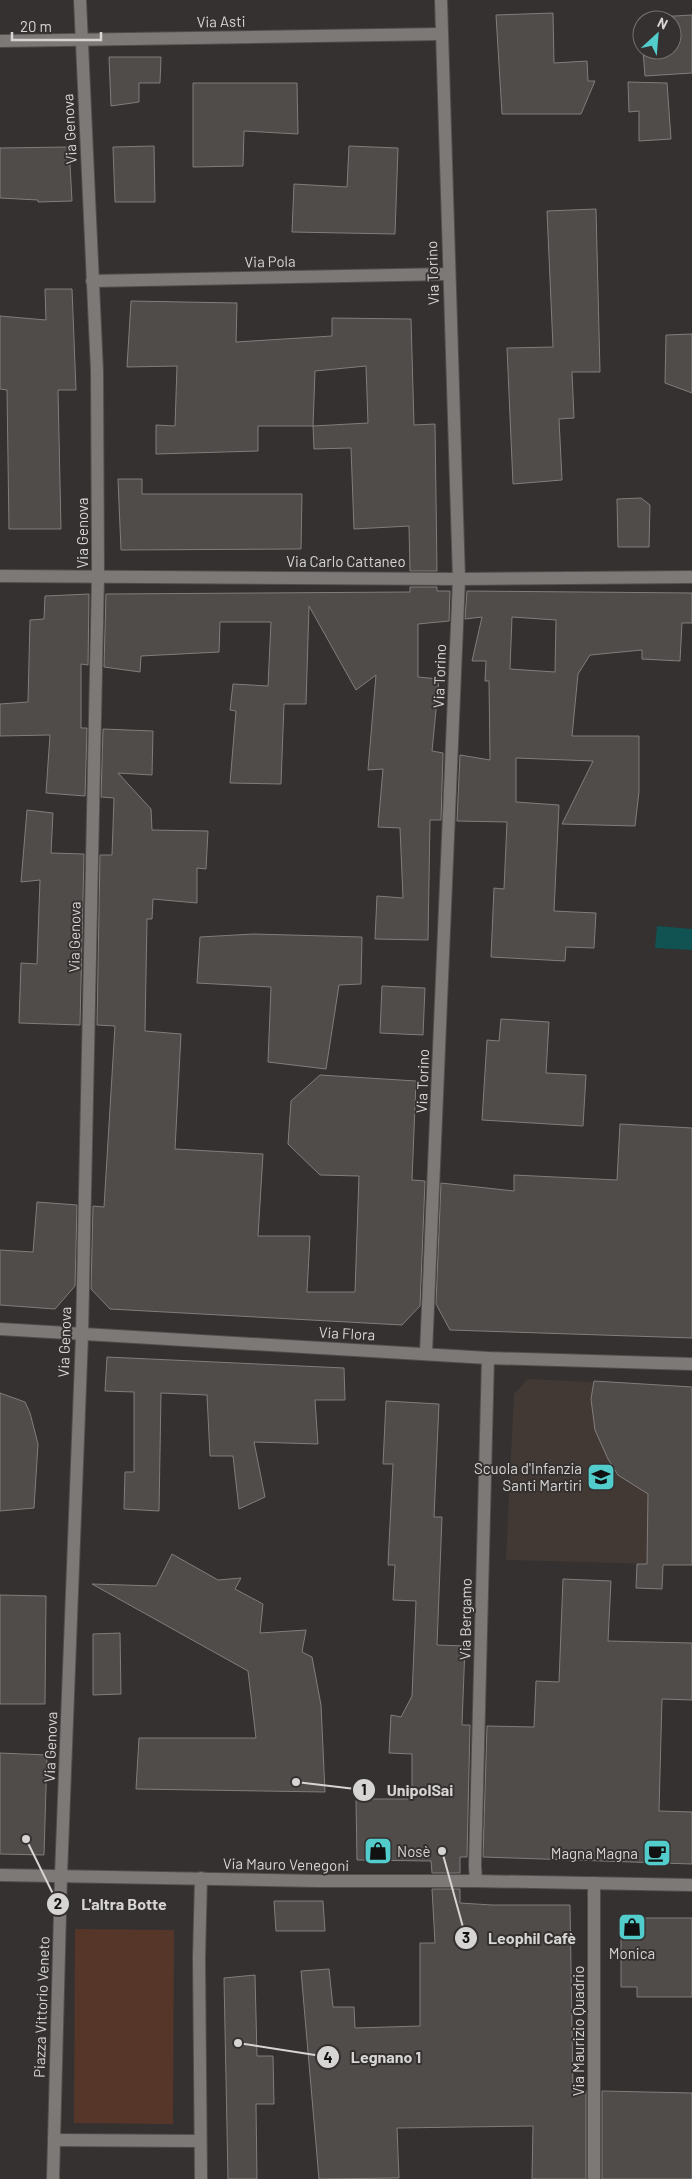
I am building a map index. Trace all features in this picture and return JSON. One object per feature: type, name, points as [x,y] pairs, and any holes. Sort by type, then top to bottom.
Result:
[{"type":"street","name":"Via Genova","points":[[61,1875],[82,1335],[98,576],[97,371],[80,0]]},
{"type":"street","name":"Via Torino","points":[[426,1353],[459,578],[441,0]]},
{"type":"street","name":"Via Asti","points":[[0,41],[81,38],[442,34]]},
{"type":"street","name":"Via Pola","points":[[92,281],[449,274]]},
{"type":"street","name":"Via Carlo Cattaneo","points":[[0,576],[692,577]]},
{"type":"street","name":"Via Flora","points":[[0,1329],[488,1358],[692,1364]]},
{"type":"street","name":"Via Bergamo","points":[[476,1881],[488,1358]]},
{"type":"street","name":"Via Mauro Venegoni","points":[[0,1875],[317,1881],[692,1884]]},
{"type":"street","name":"Piazza Vittorio Veneto","points":[[53,2179],[61,1875]]},
{"type":"street","points":[[201,1878],[201,2179]]},
{"type":"street","name":"Via Maurizio Quadrio","points":[[594,1883],[594,2179]]},
{"type":"street","points":[[54,2140],[200,2141]]},
{"type":"shaded area","name":"Scuola d'Infanzia Santi Martiri","points":[[528,1379],[692,1387],[692,1565],[506,1560],[514,1394]]},
{"type":"shaded area","points":[[75,1929],[174,1930],[173,2124],[74,2123]]},
{"type":"water","points":[[657,926],[692,929],[692,950],[655,948]]},
{"type":"building","points":[[553,13],[554,63],[587,61],[588,81],[595,81],[581,114],[502,114],[496,15]]},
{"type":"building","points":[[692,15],[692,73],[645,76],[644,60],[682,60],[682,16]]},
{"type":"building","points":[[109,57],[161,57],[160,83],[139,83],[139,102],[111,106]]},
{"type":"building","points":[[628,82],[667,83],[671,139],[639,141],[639,111],[629,112]]},
{"type":"building","points":[[193,83],[297,83],[298,134],[244,131],[243,166],[193,167]]},
{"type":"building","points":[[154,146],[155,202],[115,202],[113,147]]},
{"type":"building","points":[[349,146],[398,148],[395,234],[292,232],[294,184],[347,187]]},
{"type":"building","points":[[69,147],[72,201],[38,202],[38,200],[0,198],[0,148]]},
{"type":"building","points":[[596,209],[600,372],[572,372],[574,418],[559,419],[562,480],[513,484],[507,348],[553,347],[547,211]]},
{"type":"building","points":[[45,289],[72,289],[76,390],[58,390],[61,529],[9,529],[7,390],[0,389],[0,316],[46,320]]},
{"type":"building","points":[[131,301],[237,303],[236,342],[332,336],[332,318],[411,319],[414,425],[435,424],[437,571],[410,571],[409,526],[354,529],[351,448],[314,449],[313,426],[258,426],[258,451],[156,454],[156,425],[175,426],[177,366],[127,367]],"holes":[[[366,366],[368,423],[313,426],[315,371]]]},
{"type":"building","points":[[692,334],[692,393],[665,383],[666,335]]},
{"type":"building","points":[[118,479],[142,479],[142,494],[302,494],[301,549],[121,550]]},
{"type":"building","points":[[641,498],[650,505],[649,547],[618,547],[617,499]]},
{"type":"building","points":[[410,587],[437,587],[437,591],[450,591],[449,621],[418,624],[418,677],[439,679],[432,751],[443,753],[441,820],[430,820],[428,940],[375,939],[377,896],[403,898],[400,828],[378,827],[383,769],[368,770],[376,675],[356,690],[309,606],[306,704],[284,704],[281,784],[230,783],[236,711],[230,710],[233,684],[268,686],[271,622],[220,622],[219,652],[141,656],[140,672],[104,667],[106,594],[410,592]]},
{"type":"building","points":[[467,591],[692,593],[692,623],[682,623],[680,661],[642,659],[642,650],[590,655],[578,674],[572,736],[639,736],[639,792],[635,826],[562,824],[593,761],[516,758],[516,802],[559,805],[554,911],[596,913],[594,948],[566,947],[565,961],[491,957],[494,888],[504,889],[507,822],[457,821],[460,755],[490,760],[489,681],[485,681],[486,661],[472,661],[482,617],[465,619]],"holes":[[[512,617],[556,620],[555,672],[510,669]]]},
{"type":"building","points":[[89,594],[88,665],[81,664],[81,728],[87,728],[85,796],[46,793],[50,735],[0,736],[0,704],[28,702],[30,620],[44,619],[45,596]]},
{"type":"building","points":[[103,729],[153,731],[152,775],[118,773],[151,809],[152,830],[208,831],[206,869],[197,868],[197,903],[153,899],[152,919],[147,919],[145,1031],[181,1034],[175,1149],[263,1154],[258,1236],[310,1236],[307,1292],[355,1292],[359,1176],[320,1175],[288,1144],[291,1101],[320,1075],[416,1081],[412,1180],[425,1181],[420,1306],[402,1325],[110,1309],[91,1289],[93,1206],[104,1207],[115,1026],[97,1025],[100,855],[112,855],[114,798],[101,797]]},
{"type":"building","points":[[27,810],[53,813],[51,853],[84,854],[80,1025],[19,1023],[21,963],[37,964],[40,880],[21,882]]},
{"type":"building","points":[[253,934],[362,937],[361,984],[339,985],[326,1069],[268,1062],[271,987],[197,983],[200,937]]},
{"type":"building","points":[[382,986],[425,988],[423,1035],[380,1033]]},
{"type":"building","points":[[501,1019],[549,1022],[546,1073],[586,1075],[583,1126],[482,1120],[487,1040],[499,1041]]},
{"type":"building","points":[[620,1124],[692,1128],[692,1338],[450,1330],[436,1304],[441,1183],[514,1191],[514,1175],[617,1180]]},
{"type":"building","points":[[37,1202],[77,1205],[75,1286],[55,1309],[0,1305],[0,1250],[33,1252]]},
{"type":"building","points":[[107,1357],[344,1368],[345,1400],[315,1400],[318,1444],[254,1442],[265,1497],[239,1509],[233,1456],[210,1456],[207,1395],[161,1393],[159,1511],[124,1509],[125,1472],[134,1472],[134,1392],[105,1391]]},
{"type":"building","points":[[594,1381],[692,1387],[692,1565],[663,1565],[662,1589],[636,1588],[637,1564],[647,1564],[648,1494],[618,1475],[608,1459],[595,1430],[591,1399]]},
{"type":"building","points":[[0,1393],[25,1402],[30,1413],[38,1444],[34,1508],[0,1511]]},
{"type":"building","points":[[386,1401],[439,1404],[434,1517],[442,1517],[437,1645],[465,1646],[462,1725],[470,1725],[467,1857],[460,1857],[460,1873],[432,1873],[431,1861],[357,1860],[356,1799],[412,1799],[412,1754],[389,1753],[391,1715],[401,1717],[412,1696],[416,1601],[393,1600],[395,1565],[388,1565],[393,1464],[383,1464]]},
{"type":"building","points":[[172,1554],[218,1580],[241,1578],[235,1589],[263,1604],[260,1633],[306,1630],[302,1652],[312,1657],[321,1705],[325,1792],[136,1789],[139,1738],[256,1738],[248,1671],[92,1584],[156,1586]]},
{"type":"building","points":[[563,1579],[611,1581],[608,1641],[692,1643],[692,1700],[662,1699],[659,1811],[692,1812],[692,1864],[483,1857],[487,1726],[534,1727],[536,1681],[559,1682]]},
{"type":"building","points":[[0,1595],[46,1596],[45,1704],[0,1704]]},
{"type":"building","points":[[120,1633],[121,1694],[93,1695],[93,1634]]},
{"type":"building","points":[[0,1753],[47,1755],[44,1855],[0,1854]]},
{"type":"building","points":[[432,1889],[460,1889],[460,1903],[570,1905],[573,2091],[586,2091],[586,2179],[532,2179],[533,2126],[397,2128],[399,2178],[319,2179],[301,1971],[329,1969],[333,2007],[354,2007],[355,2028],[420,2026],[420,1943],[435,1943]]},
{"type":"building","points":[[274,1901],[323,1901],[325,1931],[276,1931]]},
{"type":"building","points":[[621,1918],[692,1918],[692,1997],[637,1997],[637,1987],[621,1987]]},
{"type":"building","points":[[255,1975],[257,2056],[273,2056],[274,2104],[256,2104],[257,2179],[228,2179],[224,1978]]},
{"type":"building","points":[[602,2091],[692,2093],[692,2179],[602,2179]]},
{"type":"place","name":"Scuola d'Infanzia Santi Martiri","points":[[601,1477]]},
{"type":"place","name":"UnipolSai","points":[[296,1782]]},
{"type":"place","name":"L'altra Botte","points":[[26,1839]]},
{"type":"place","name":"Nosè","points":[[378,1851]]},
{"type":"place","name":"Leophil Cafè","points":[[442,1851]]},
{"type":"place","name":"Magna Magna","points":[[657,1853]]},
{"type":"place","name":"Monica","points":[[632,1927]]},
{"type":"place","name":"Legnano 1","points":[[238,2043]]}]
